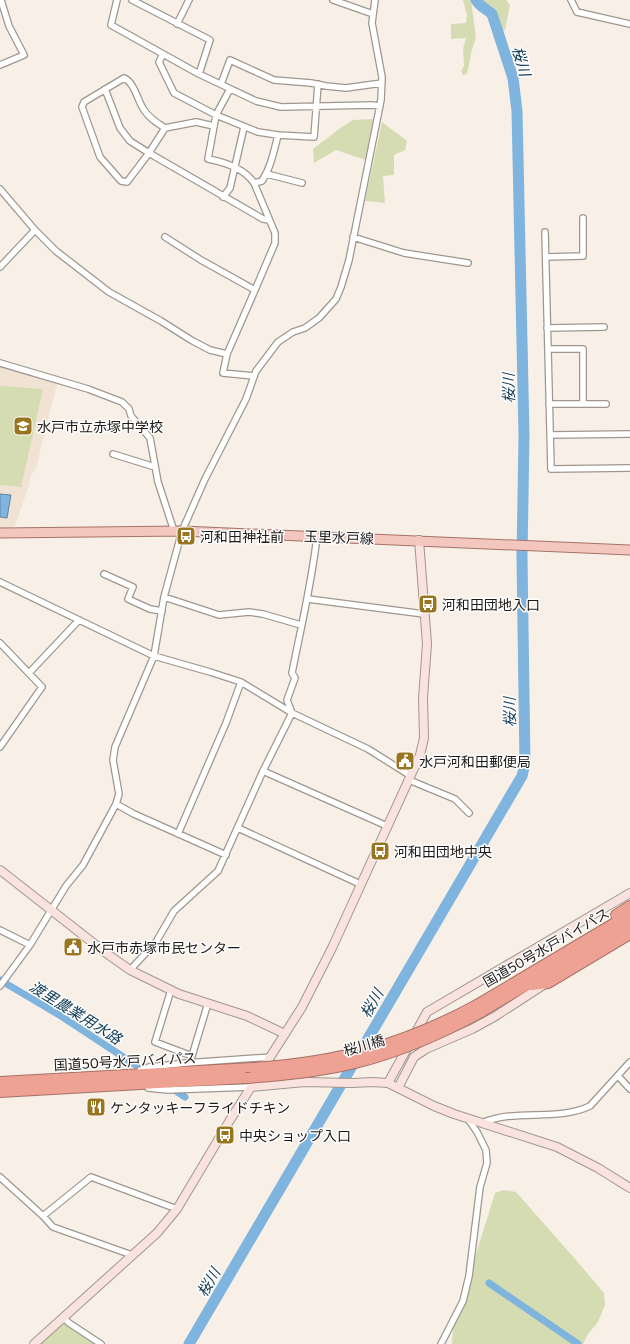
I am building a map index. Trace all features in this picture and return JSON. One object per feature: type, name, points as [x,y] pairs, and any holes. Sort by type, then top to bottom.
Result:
[{"type":"highway","points":[[521,983],[555,950],[630,906]]},
{"type":"highway","name":"国道50号水戸バイパス","points":[[479,1009],[630,914]]},
{"type":"highway","name":"国道50号水戸バイパス","points":[[521,983],[630,924]]},
{"type":"highway","points":[[521,983],[548,983],[630,934]]},
{"type":"highway","name":"桜川橋","points":[[252,1068],[308,1063],[362,1052],[432,1028],[479,1009]]},
{"type":"highway","name":"桜川橋","points":[[249,1082],[330,1068],[372,1058],[435,1036],[479,1009]]},
{"type":"highway","name":"国道50号水戸バイパス","points":[[0,1092],[252,1068]]},
{"type":"highway","name":"国道50号水戸バイパス","points":[[0,1082],[137,1079],[249,1082]]},
{"type":"main road","name":"玉里水戸線","points":[[0,533],[178,531],[516,544],[630,550]]},
{"type":"street","points":[[0,65],[24,55],[9,26],[1,0]]},
{"type":"street","points":[[117,0],[111,25],[199,74],[256,101],[281,107],[380,106]]},
{"type":"street","points":[[132,0],[210,40],[199,74]]},
{"type":"street","points":[[177,24],[189,0]]},
{"type":"street","points":[[333,0],[373,14]]},
{"type":"street","points":[[0,986],[30,945],[66,886],[83,865],[116,804],[118,794],[113,760],[115,747],[154,656],[164,597],[178,531],[246,399],[254,376],[263,360],[278,342],[293,332],[305,328],[311,324],[319,318],[336,299],[345,275],[380,106],[382,77],[373,31],[375,0]]},
{"type":"street","points":[[571,0],[577,12],[630,24]]},
{"type":"street","points":[[163,54],[159,62],[174,93],[216,115],[258,132],[314,138],[318,84]]},
{"type":"street","points":[[221,84],[230,60],[274,80],[346,88],[382,83]]},
{"type":"street","points":[[165,128],[149,153],[127,182],[121,181],[100,157],[82,108],[84,102],[124,78],[129,80],[144,110],[152,120],[165,128],[196,122],[214,126]]},
{"type":"street","points":[[104,89],[120,128],[130,140],[223,197],[263,219],[269,220]]},
{"type":"street","points":[[230,89],[216,115],[208,159],[226,163],[245,173],[251,178],[275,233],[275,243],[227,354],[223,373],[254,376]]},
{"type":"street","points":[[223,197],[230,188],[236,169],[244,127]]},
{"type":"street","points":[[254,183],[262,181],[267,174],[278,135]]},
{"type":"street","points":[[267,174],[302,183]]},
{"type":"street","points":[[0,189],[35,230],[56,251],[109,292],[210,350],[227,354]]},
{"type":"street","points":[[546,257],[583,256],[583,218]]},
{"type":"street","points":[[0,267],[35,230]]},
{"type":"street","points":[[545,232],[551,469],[630,468]]},
{"type":"street","points":[[165,237],[201,260],[254,290]]},
{"type":"street","points":[[353,237],[404,253],[468,263]]},
{"type":"street","points":[[548,328],[604,327]]},
{"type":"street","points":[[548,349],[583,349],[584,404]]},
{"type":"street","points":[[0,363],[88,389],[122,402],[129,409],[131,416],[150,438],[158,482],[178,531]]},
{"type":"street","points":[[549,404],[606,404]]},
{"type":"street","points":[[550,435],[630,434]]},
{"type":"street","points":[[113,454],[155,467]]},
{"type":"street","points":[[292,713],[286,700],[294,678],[292,673],[301,625],[308,599],[317,536]]},
{"type":"street","points":[[34,1344],[157,1233],[176,1209],[249,1082],[271,1057],[310,992],[410,778],[422,749],[424,738],[423,698],[427,652],[419,540]]},
{"type":"street","points":[[104,574],[133,587],[128,599],[150,609],[162,611]]},
{"type":"street","points":[[0,582],[154,656],[241,682],[292,713],[368,749],[410,778],[455,799],[469,813]]},
{"type":"street","points":[[164,597],[219,615],[249,612],[263,614],[301,625]]},
{"type":"street","points":[[308,599],[424,614]]},
{"type":"street","points":[[29,674],[79,620]]},
{"type":"street","points":[[0,643],[42,687],[0,746]]},
{"type":"street","points":[[178,834],[226,723],[241,682]]},
{"type":"street","points":[[130,970],[156,942],[174,911],[218,871],[263,771],[292,713]]},
{"type":"street","points":[[263,771],[387,826]]},
{"type":"street","points":[[116,804],[134,814],[226,855]]},
{"type":"street","points":[[238,828],[360,884]]},
{"type":"street","points":[[0,870],[130,970],[171,990],[259,1021],[285,1034]]},
{"type":"street","points":[[388,1083],[427,1012],[630,893]]},
{"type":"street","points":[[0,930],[30,945]]},
{"type":"street","points":[[398,1088],[414,1057],[433,1046],[472,1029],[494,1017],[548,983]]},
{"type":"street","points":[[171,990],[155,1042],[192,1056],[208,1003]]},
{"type":"street","points":[[137,1079],[140,1070],[149,1067],[194,1062],[271,1057]]},
{"type":"street","points":[[482,1123],[490,1119],[497,1118],[523,1115],[570,1113],[583,1110],[590,1106],[630,1062]]},
{"type":"street","points":[[618,1076],[630,1089]]},
{"type":"street","points":[[249,1082],[388,1083],[434,1106],[468,1119],[557,1147],[598,1168],[630,1188]]},
{"type":"street","points":[[441,1344],[463,1301],[469,1276],[480,1187],[487,1163],[486,1150],[477,1132],[468,1119]]},
{"type":"street","points":[[0,1177],[53,1227],[132,1255]]},
{"type":"street","points":[[43,1216],[90,1177],[176,1209]]},
{"type":"street","points":[[63,1317],[69,1323],[101,1344]]},
{"type":"shaded area","name":"水戸市立赤塚中学校","points":[[0,366],[57,384],[36,468],[31,474],[29,485],[15,526],[11,528],[0,528]]},
{"type":"green space","points":[[463,0],[471,0],[476,38],[472,49],[467,74],[463,75],[461,71],[464,66],[463,49],[466,38],[451,39],[451,24],[466,23],[467,15]]},
{"type":"green space","points":[[479,0],[506,0],[510,5],[505,30],[503,31],[496,10],[492,6],[481,3]]},
{"type":"green space","points":[[373,119],[365,160],[336,150],[314,163],[313,149],[339,129],[353,120]]},
{"type":"green space","points":[[382,122],[407,141],[405,150],[394,155],[394,175],[383,176],[385,203],[365,201]]},
{"type":"green space","points":[[0,386],[43,389],[21,487],[0,485]]},
{"type":"green space","points":[[503,1190],[516,1192],[604,1293],[605,1305],[598,1322],[588,1334],[583,1344],[452,1344],[453,1328],[495,1193]]},
{"type":"green space","points":[[62,1322],[94,1344],[39,1344]]},
{"type":"water","points":[[0,494],[11,495],[7,518],[0,517]]},
{"type":"waterway","name":"桜川","points":[[189,1344],[522,776],[525,764],[522,557],[524,435],[517,111],[513,78],[492,14],[476,0]]},
{"type":"waterway","name":"渡里農業用水路","points":[[0,980],[61,1016],[137,1066]]},
{"type":"waterway","name":"渡里農業用水路","points":[[173,1089],[185,1097]]},
{"type":"waterway","name":"渡里農業用水路","points":[[489,1283],[578,1344]]},
{"type":"place","name":"水戸市立赤塚中学校","points":[[23,426]]},
{"type":"place","name":"河和田神社前","points":[[186,536]]},
{"type":"place","name":"河和田団地入口","points":[[428,604]]},
{"type":"place","name":"水戸河和田郵便局","points":[[405,761]]},
{"type":"place","name":"河和田団地中央","points":[[380,851]]},
{"type":"place","name":"水戸市赤塚市民センター","points":[[73,947]]},
{"type":"place","name":"ケンタッキーフライドチキン","points":[[96,1107]]},
{"type":"place","name":"中央ショップ入口","points":[[225,1135]]}]
